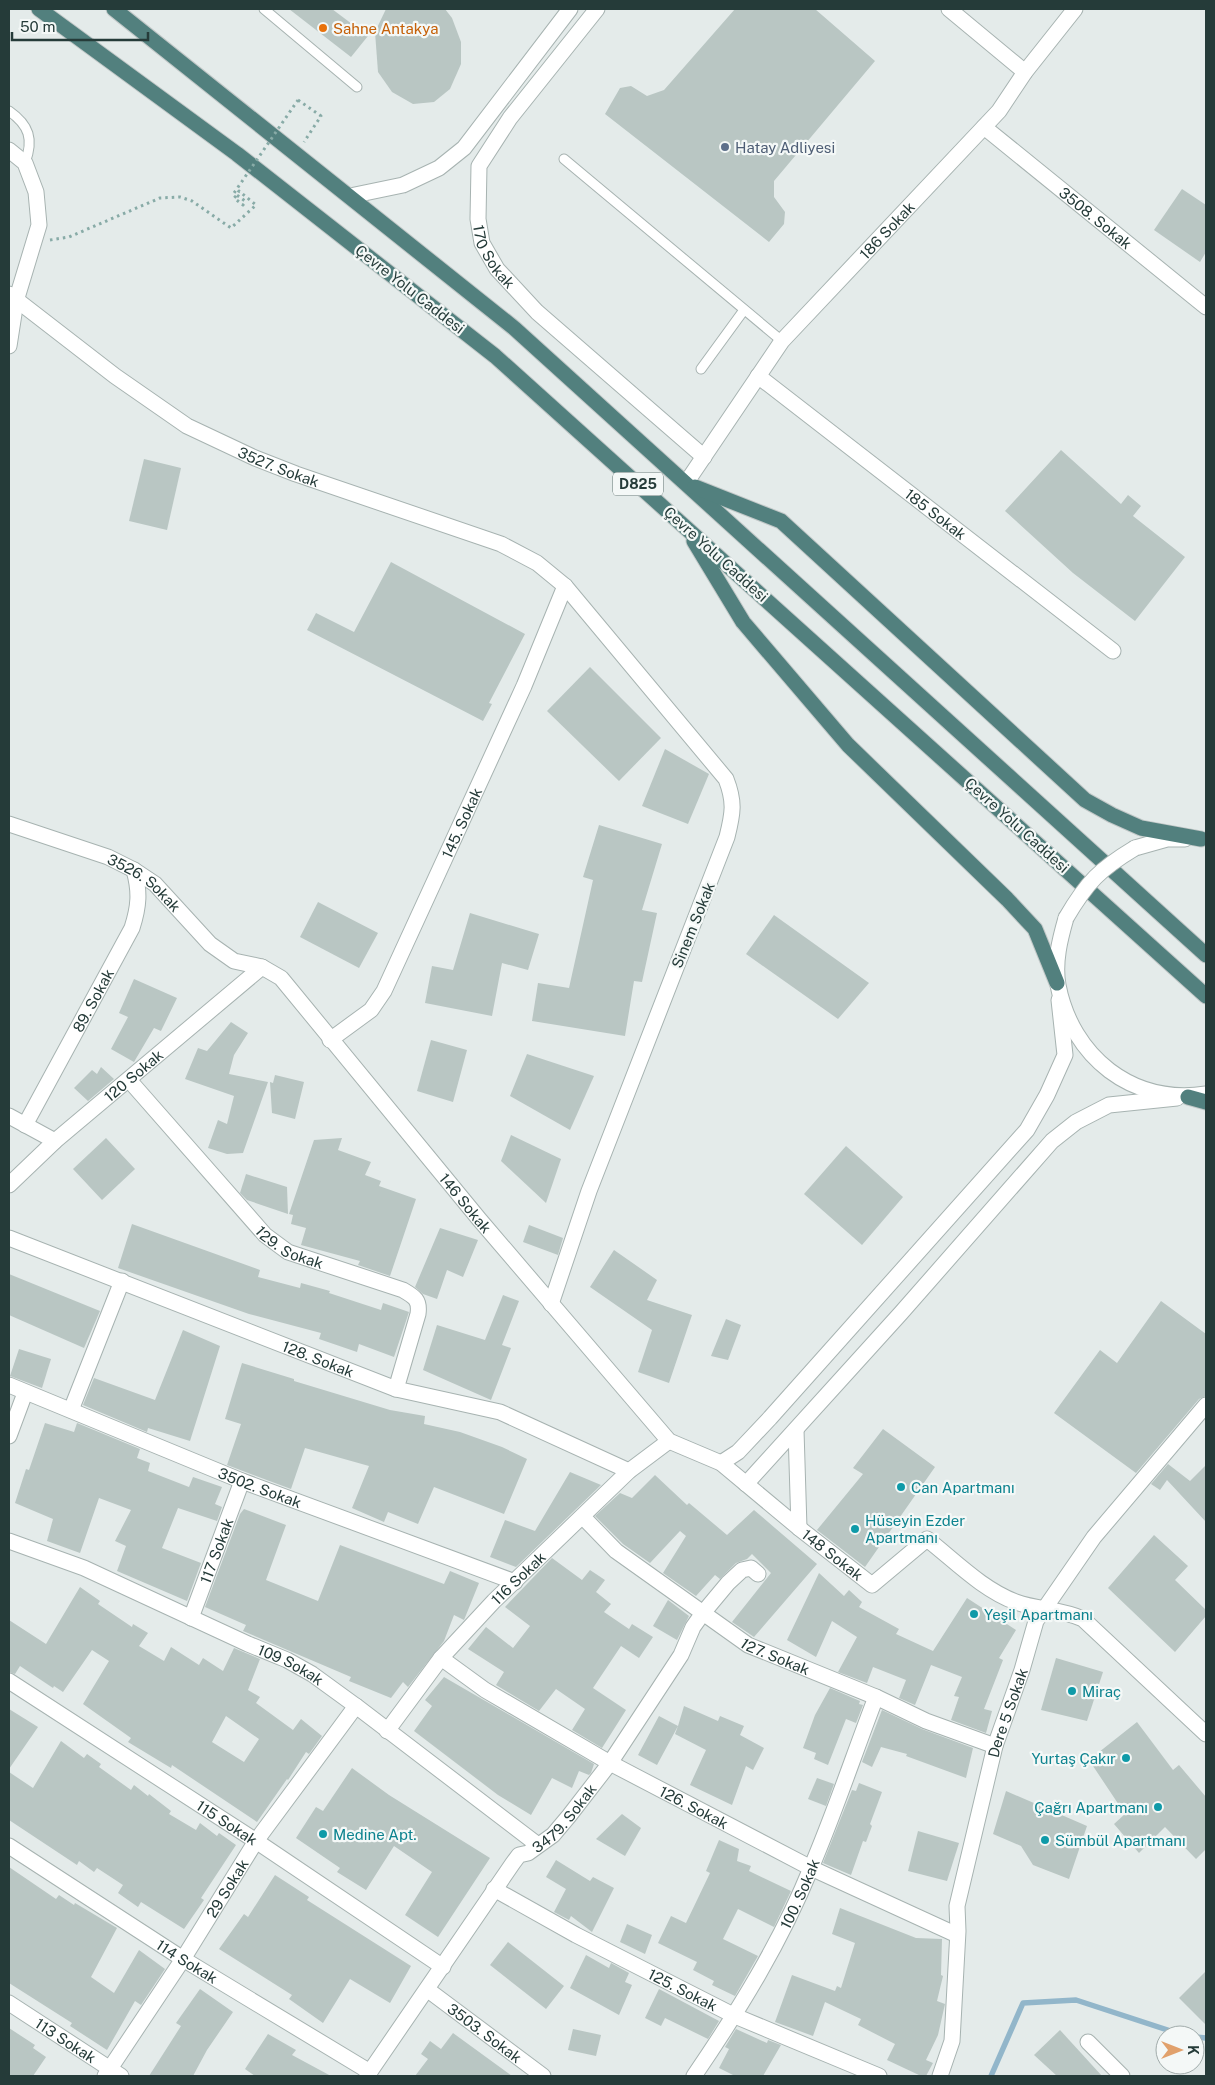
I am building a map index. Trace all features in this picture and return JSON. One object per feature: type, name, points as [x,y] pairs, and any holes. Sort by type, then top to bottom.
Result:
[{"type":"highway","name":"Çevre Yolu Caddesi","points":[[39,9],[237,154],[495,356],[1206,996]]},
{"type":"highway","name":"Çevre Yolu Caddesi","points":[[119,10],[514,328],[1206,955]]},
{"type":"highway","points":[[686,483],[782,522],[1085,800],[1141,828],[1204,839]]},
{"type":"highway","points":[[686,527],[743,622],[848,745],[1007,899],[1035,929],[1058,983]]},
{"type":"highway","points":[[1188,1097],[1206,1102]]},
{"type":"street","points":[[350,196],[403,185],[439,168],[464,148],[487,115],[570,9]]},
{"type":"street","name":"170 Sokak","points":[[598,9],[510,118],[479,166],[478,209],[482,243],[497,269],[537,312],[704,457]]},
{"type":"street","points":[[949,9],[1025,72]]},
{"type":"street","name":"186 Sokak","points":[[686,483],[782,341],[999,112],[1025,72],[1075,9]]},
{"type":"street","name":"3508. Sokak","points":[[984,127],[1206,307]]},
{"type":"street","points":[[9,150],[25,163],[36,192],[39,225],[11,298],[9,346]]},
{"type":"street","name":"3527. Sokak","points":[[11,298],[115,376],[188,426],[255,458],[296,474],[501,544],[537,563],[565,586]]},
{"type":"street","name":"185 Sokak","points":[[758,376],[1113,651]]},
{"type":"street","name":"145. Sokak","points":[[330,1040],[371,1010],[384,991],[524,686],[565,586]]},
{"type":"street","name":"Sinem Sokak","points":[[551,1304],[593,1182],[727,837],[732,818],[733,798],[726,779],[565,586]]},
{"type":"street","name":"3526. Sokak","points":[[9,824],[108,857],[134,870],[155,884],[210,944],[234,961],[262,967]]},
{"type":"street","points":[[721,1463],[738,1452],[770,1418],[1027,1130],[1047,1095],[1065,1055],[1058,983],[1058,950],[1066,918],[1083,889],[1106,865],[1136,848],[1168,839],[1204,839]]},
{"type":"street","name":"89. Sokak","points":[[25,1125],[132,928],[139,906],[139,888],[134,870]]},
{"type":"street","name":"146 Sokak","points":[[262,967],[282,978],[330,1040],[669,1442]]},
{"type":"street","name":"120 Sokak","points":[[9,1185],[55,1141],[262,967]]},
{"type":"street","points":[[1058,983],[1067,1020],[1088,1052],[1116,1077],[1151,1092],[1188,1097]]},
{"type":"street","name":"129. Sokak","points":[[129,1080],[265,1236],[288,1252],[403,1290],[415,1297],[419,1304],[418,1314],[396,1389]]},
{"type":"street","points":[[746,1484],[1052,1141],[1076,1122],[1109,1105],[1206,1094]]},
{"type":"street","points":[[9,1116],[55,1141]]},
{"type":"street","name":"128. Sokak","points":[[9,1238],[396,1389],[500,1412],[629,1471]]},
{"type":"street","points":[[71,1410],[122,1281]]},
{"type":"street","name":"3502. Sokak","points":[[9,1385],[25,1394],[71,1410],[242,1481],[514,1582]]},
{"type":"street","points":[[9,1436],[25,1394]]},
{"type":"street","name":"Dere 5 Sokak","points":[[940,2076],[952,2041],[957,1906],[996,1746],[1022,1670],[1031,1634],[1044,1608],[1094,1538],[1206,1405]]},
{"type":"street","points":[[796,1430],[799,1528]]},
{"type":"street","name":"148 Sokak","points":[[669,1442],[721,1463],[799,1528],[872,1585],[928,1539],[998,1595],[1018,1603],[1069,1612],[1083,1619],[1098,1630],[1206,1734]]},
{"type":"street","name":"116 Sokak","points":[[387,1731],[441,1658],[494,1601],[629,1471],[669,1442]]},
{"type":"street","name":"117 Sokak","points":[[191,1618],[242,1481]]},
{"type":"street","name":"127. Sokak","points":[[582,1517],[616,1551],[748,1644],[876,1697],[926,1721],[996,1746]]},
{"type":"street","name":"109 Sokak","points":[[9,1541],[84,1568],[287,1660],[312,1674],[538,1845]]},
{"type":"street","name":"3479. Sokak","points":[[368,2074],[444,1967],[519,1855],[553,1835],[610,1763],[681,1655],[703,1613],[728,1583],[742,1570],[751,1568],[758,1574]]},
{"type":"street","name":"126. Sokak","points":[[441,1658],[485,1690],[610,1763],[811,1868],[957,1935]]},
{"type":"street","name":"115 Sokak","points":[[9,1681],[256,1841],[444,1967]]},
{"type":"street","name":"100. Sokak","points":[[694,2076],[735,2016],[784,1928],[811,1868],[876,1697]]},
{"type":"street","name":"29 Sokak","points":[[112,2074],[256,1841],[356,1706]]},
{"type":"street","name":"114 Sokak","points":[[9,1846],[183,1959],[368,2074]]},
{"type":"street","name":"125. Sokak","points":[[494,1890],[735,2016],[878,2076]]},
{"type":"street","name":"3503. Sokak","points":[[428,1990],[543,2076]]},
{"type":"street","name":"113 Sokak","points":[[9,2003],[112,2074]]},
{"type":"street","points":[[1088,2042],[1122,2076]]},
{"type":"lane","points":[[264,9],[357,87]]},
{"type":"lane","points":[[9,111],[22,121],[27,130],[29,147],[25,163]]},
{"type":"lane","points":[[564,160],[782,341]]},
{"type":"lane","points":[[701,369],[744,310]]},
{"type":"path","points":[[35,239],[52,240],[69,237],[160,198],[180,197],[192,201],[231,228],[256,204],[239,191],[236,196],[234,198],[243,204],[246,201],[234,193],[298,100],[321,116],[296,153]]},
{"type":"building","points":[[289,9],[332,9],[368,36],[351,57]]},
{"type":"building","points":[[386,9],[445,9],[452,18],[461,42],[461,64],[450,89],[434,102],[413,104],[392,92],[378,72],[375,32]]},
{"type":"building","name":"Hatay Adliyesi","points":[[735,9],[815,9],[875,61],[774,181],[774,197],[785,212],[784,224],[769,242],[605,114],[620,88],[631,86],[647,96],[664,90]]},
{"type":"building","points":[[1182,189],[1206,205],[1206,252],[1200,262],[1154,230]]},
{"type":"building","points":[[1061,450],[1121,504],[1128,495],[1141,506],[1133,516],[1185,557],[1135,621],[1073,573],[1005,511]]},
{"type":"building","points":[[144,459],[181,468],[167,530],[129,521]]},
{"type":"building","points":[[391,562],[525,634],[489,703],[492,704],[483,721],[307,630],[316,613],[354,632]]},
{"type":"building","points":[[590,667],[661,738],[619,781],[547,711]]},
{"type":"building","points":[[665,749],[709,774],[688,824],[642,806]]},
{"type":"building","points":[[599,825],[662,844],[642,910],[657,913],[642,982],[634,981],[625,1036],[532,1021],[538,983],[569,988],[593,880],[583,877]]},
{"type":"building","points":[[318,902],[378,933],[359,968],[300,937]]},
{"type":"building","points":[[470,913],[539,934],[528,970],[502,963],[492,1016],[425,1003],[432,966],[453,970]]},
{"type":"building","points":[[774,915],[869,983],[838,1019],[746,954]]},
{"type":"building","points":[[134,979],[177,998],[161,1031],[154,1028],[134,1062],[111,1049],[128,1017],[119,1013]]},
{"type":"building","points":[[231,1022],[248,1033],[234,1055],[229,1074],[268,1082],[243,1153],[227,1154],[208,1148],[218,1120],[227,1124],[234,1096],[185,1079],[198,1048],[207,1051]]},
{"type":"building","points":[[431,1040],[467,1050],[453,1102],[417,1091]]},
{"type":"building","points":[[527,1054],[594,1076],[570,1130],[510,1096]]},
{"type":"building","points":[[101,1067],[114,1079],[88,1101],[74,1088],[92,1070],[97,1074]]},
{"type":"building","points":[[275,1075],[304,1082],[295,1119],[272,1113],[270,1082],[273,1083]]},
{"type":"building","points":[[511,1135],[561,1159],[546,1203],[501,1161]]},
{"type":"building","points":[[106,1138],[135,1169],[102,1200],[73,1169]]},
{"type":"building","points":[[342,1138],[338,1150],[371,1162],[365,1175],[381,1181],[379,1186],[416,1199],[390,1276],[358,1265],[360,1261],[301,1245],[306,1228],[291,1224],[293,1215],[289,1214],[314,1140]]},
{"type":"building","points":[[846,1146],[903,1197],[862,1245],[804,1194]]},
{"type":"building","points":[[246,1174],[287,1187],[288,1214],[247,1200],[240,1193]]},
{"type":"building","points":[[132,1224],[260,1270],[258,1277],[300,1288],[301,1283],[330,1291],[329,1293],[381,1310],[383,1303],[409,1312],[394,1357],[359,1344],[357,1352],[319,1339],[321,1333],[249,1314],[118,1268]]},
{"type":"building","points":[[529,1225],[563,1238],[558,1255],[523,1242]]},
{"type":"building","points":[[440,1228],[478,1240],[463,1277],[447,1270],[437,1299],[423,1294],[415,1287]]},
{"type":"building","points":[[614,1250],[657,1280],[647,1300],[692,1315],[669,1383],[638,1372],[652,1330],[590,1287]]},
{"type":"building","points":[[9,1274],[100,1311],[84,1348],[9,1315]]},
{"type":"building","points":[[503,1295],[519,1301],[502,1345],[511,1348],[491,1400],[423,1370],[437,1325],[485,1340]]},
{"type":"building","points":[[1161,1301],[1206,1334],[1206,1396],[1199,1399],[1136,1473],[1054,1413],[1100,1350],[1117,1363]]},
{"type":"building","points":[[726,1319],[741,1325],[728,1360],[711,1356]]},
{"type":"building","points":[[183,1330],[220,1346],[190,1441],[148,1428],[147,1432],[83,1405],[94,1378],[155,1400]]},
{"type":"building","points":[[19,1349],[51,1359],[42,1388],[10,1376]]},
{"type":"building","points":[[242,1363],[390,1410],[425,1416],[424,1424],[460,1432],[502,1447],[527,1459],[504,1514],[434,1487],[418,1524],[388,1512],[384,1522],[352,1508],[369,1466],[305,1448],[291,1489],[227,1465],[241,1424],[225,1419]]},
{"type":"building","points":[[45,1423],[74,1432],[77,1423],[140,1449],[137,1458],[150,1463],[148,1471],[189,1487],[193,1477],[222,1487],[215,1504],[222,1507],[217,1521],[178,1508],[162,1548],[201,1563],[187,1601],[117,1571],[126,1546],[115,1541],[131,1510],[99,1498],[80,1553],[47,1541],[53,1519],[15,1503],[26,1469],[29,1470]]},
{"type":"building","points":[[883,1429],[935,1467],[865,1567],[817,1530],[863,1474],[853,1468]]},
{"type":"building","points":[[1168,1464],[1190,1481],[1206,1465],[1206,1522],[1167,1480],[1160,1490],[1151,1484]]},
{"type":"building","points":[[570,1472],[601,1485],[516,1567],[490,1557],[505,1520],[535,1531]]},
{"type":"building","points":[[655,1475],[687,1505],[689,1503],[727,1535],[754,1510],[817,1564],[754,1637],[732,1622],[771,1573],[752,1554],[747,1559],[736,1563],[720,1579],[715,1575],[696,1596],[663,1573],[686,1536],[680,1531],[650,1563],[623,1544],[595,1516],[620,1493],[632,1498]]},
{"type":"building","points":[[244,1509],[286,1525],[266,1580],[318,1601],[340,1545],[444,1584],[450,1571],[479,1583],[464,1620],[454,1615],[444,1641],[408,1687],[403,1682],[391,1698],[349,1681],[351,1677],[243,1631],[246,1625],[205,1607],[240,1514]]},
{"type":"building","points":[[1154,1535],[1188,1566],[1175,1580],[1206,1610],[1206,1616],[1175,1652],[1108,1588]]},
{"type":"building","points":[[552,1558],[582,1580],[590,1570],[605,1580],[596,1592],[611,1604],[604,1612],[629,1629],[632,1624],[653,1637],[639,1658],[621,1646],[593,1688],[626,1710],[602,1748],[572,1730],[585,1709],[556,1689],[539,1711],[496,1685],[504,1672],[468,1649],[486,1627],[513,1648],[530,1626],[505,1607]]},
{"type":"building","points":[[819,1573],[844,1596],[849,1590],[862,1602],[859,1607],[899,1629],[896,1634],[933,1651],[967,1598],[1016,1630],[999,1658],[1003,1660],[984,1709],[992,1711],[986,1733],[951,1720],[959,1697],[954,1696],[962,1677],[931,1665],[915,1705],[899,1698],[906,1680],[873,1667],[867,1683],[838,1672],[857,1637],[832,1621],[816,1657],[787,1640]]},
{"type":"building","points":[[80,1587],[100,1601],[98,1604],[132,1627],[133,1624],[148,1633],[139,1646],[164,1661],[171,1647],[199,1665],[203,1658],[223,1671],[234,1648],[260,1659],[248,1690],[260,1697],[256,1703],[293,1730],[301,1719],[322,1736],[309,1754],[306,1752],[257,1822],[172,1765],[171,1768],[128,1742],[131,1738],[83,1704],[109,1661],[92,1650],[63,1692],[54,1686],[53,1688],[20,1666],[15,1674],[9,1672],[9,1620],[46,1644]],"holes":[[[226,1716],[259,1739],[244,1762],[212,1742]]]},
{"type":"building","points":[[668,1600],[689,1616],[677,1640],[653,1626]]},
{"type":"building","name":"Miraç","points":[[1056,1658],[1103,1672],[1087,1721],[1041,1710]]},
{"type":"building","points":[[444,1677],[594,1764],[591,1773],[589,1775],[579,1771],[572,1788],[552,1778],[531,1815],[498,1795],[414,1731],[432,1706],[425,1700]]},
{"type":"building","points":[[830,1688],[860,1701],[859,1704],[863,1705],[856,1723],[846,1719],[828,1765],[814,1759],[816,1753],[803,1748],[815,1715]]},
{"type":"building","points":[[684,1706],[718,1721],[720,1716],[744,1726],[740,1735],[764,1748],[753,1770],[746,1766],[732,1805],[690,1785],[706,1750],[675,1734]]},
{"type":"building","points":[[9,1709],[38,1727],[9,1769]]},
{"type":"building","points":[[882,1710],[922,1729],[973,1748],[966,1778],[906,1756],[907,1754],[881,1747],[872,1767],[862,1762]]},
{"type":"building","points":[[659,1716],[678,1726],[657,1765],[638,1755]]},
{"type":"building","points":[[1137,1722],[1173,1770],[1179,1765],[1206,1797],[1206,1849],[1196,1859],[1165,1827],[1139,1853],[1114,1824],[1125,1814],[1089,1760]]},
{"type":"building","points":[[61,1741],[84,1758],[87,1754],[101,1764],[99,1767],[131,1790],[134,1785],[148,1796],[149,1794],[171,1811],[169,1814],[196,1830],[200,1823],[217,1836],[219,1833],[236,1845],[201,1898],[204,1900],[184,1929],[141,1902],[138,1907],[118,1893],[123,1885],[97,1868],[94,1872],[79,1861],[77,1865],[9,1820],[9,1772],[33,1788]]},
{"type":"building","points":[[352,1768],[389,1795],[490,1858],[438,1937],[405,1915],[432,1872],[394,1846],[366,1890],[337,1872],[340,1868],[296,1838],[316,1807],[323,1811]]},
{"type":"building","points":[[817,1778],[834,1784],[826,1806],[808,1799]]},
{"type":"building","points":[[859,1783],[882,1792],[870,1824],[872,1826],[866,1842],[863,1841],[851,1875],[823,1863],[852,1790],[856,1791]]},
{"type":"building","name":"Sümbül Apartmanı","points":[[1006,1791],[1087,1826],[1069,1879],[1033,1865],[1021,1846],[993,1834]]},
{"type":"building","points":[[622,1814],[641,1828],[625,1856],[596,1839]]},
{"type":"building","points":[[918,1831],[959,1843],[947,1881],[908,1871]]},
{"type":"building","points":[[719,1840],[739,1849],[737,1861],[751,1866],[749,1871],[791,1891],[774,1927],[738,1909],[723,1939],[758,1956],[735,1996],[712,1985],[714,1981],[693,1970],[697,1962],[658,1943],[671,1916],[686,1923],[710,1873],[706,1871]]},
{"type":"building","points":[[556,1860],[590,1881],[593,1877],[614,1888],[592,1932],[571,1916],[569,1920],[554,1912],[566,1889],[546,1877]]},
{"type":"building","points":[[9,1867],[56,1899],[59,1895],[117,1928],[91,1977],[114,1993],[139,1950],[165,1969],[141,2005],[135,2001],[107,2050],[70,2026],[72,2023],[9,1983]]},
{"type":"building","points":[[275,1875],[309,1897],[307,1900],[411,1966],[390,2003],[350,1979],[323,2023],[289,1999],[292,1995],[219,1949],[244,1914],[248,1917]]},
{"type":"building","points":[[840,1908],[916,1938],[942,1939],[941,1975],[943,1976],[937,2001],[945,2004],[938,2035],[926,2060],[933,2063],[926,2076],[921,2076],[887,2060],[895,2044],[858,2025],[861,2019],[825,2002],[813,2036],[775,2022],[792,1975],[835,1991],[837,1986],[841,1988],[855,1943],[832,1934]]},
{"type":"building","points":[[627,1924],[652,1935],[645,1954],[620,1942]]},
{"type":"building","points":[[508,1942],[564,1986],[546,2009],[490,1965]]},
{"type":"building","points":[[586,1955],[609,1968],[611,1963],[629,1973],[625,1982],[632,1985],[619,2015],[570,1988]]},
{"type":"building","points":[[1206,1971],[1206,2025],[1179,1998]]},
{"type":"building","points":[[200,1989],[233,2012],[207,2050],[193,2076],[149,2076],[181,2026],[176,2023]]},
{"type":"building","points":[[659,1989],[719,2021],[708,2039],[665,2018],[661,2026],[645,2018]]},
{"type":"building","points":[[9,2028],[35,2045],[33,2048],[46,2057],[33,2076],[9,2076]]},
{"type":"building","points":[[573,2029],[601,2035],[596,2056],[568,2050]]},
{"type":"building","points":[[736,2029],[767,2043],[768,2040],[781,2045],[763,2076],[735,2076],[719,2068],[729,2049],[725,2047]]},
{"type":"building","points":[[1060,2030],[1102,2076],[1057,2076],[1034,2055]]},
{"type":"building","points":[[453,2033],[512,2076],[415,2076],[428,2059],[421,2054],[430,2041],[441,2049]]},
{"type":"building","points":[[268,2034],[296,2050],[292,2055],[331,2076],[255,2076],[245,2069]]},
{"type":"waterway","points":[[991,2076],[1023,2003],[1076,2000],[1155,2026]]},
{"type":"place","name":"Sahne Antakya","points":[[323,28]]},
{"type":"place","name":"Hatay Adliyesi","points":[[725,147]]},
{"type":"place","name":"Can Apartmanı","points":[[901,1487]]},
{"type":"place","name":"Hüseyin Ezder Apartmanı","points":[[855,1529]]},
{"type":"place","name":"Yeşil Apartmanı","points":[[974,1614]]},
{"type":"place","name":"Miraç","points":[[1072,1691]]},
{"type":"place","name":"Yurtaş Çakır","points":[[1126,1758]]},
{"type":"place","name":"Çağrı Apartmanı","points":[[1158,1807]]},
{"type":"place","name":"Medine Apt.","points":[[323,1834]]},
{"type":"place","name":"Sümbül Apartmanı","points":[[1045,1840]]}]
